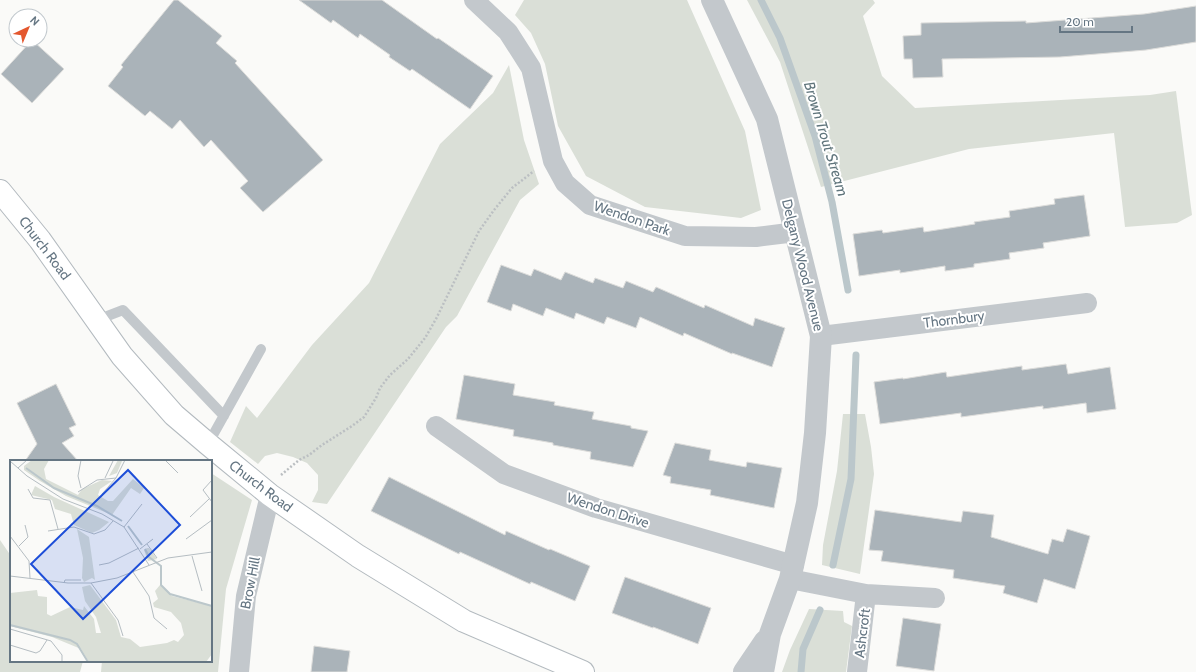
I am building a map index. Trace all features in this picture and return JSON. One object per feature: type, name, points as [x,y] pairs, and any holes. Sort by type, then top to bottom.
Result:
[{"type":"main road","name":"Church Road","points":[[0,191],[40,240],[122,356],[174,415],[208,444],[270,495],[358,556],[464,621],[582,672]]},
{"type":"street","name":"Wendon Park","points":[[474,0],[508,32],[531,68],[553,161],[565,183],[590,204],[685,236],[756,237],[796,232]]},
{"type":"street","name":"Delgany Wood Avenue","points":[[712,0],[767,119],[821,336],[815,433],[807,503],[792,572],[770,634],[763,672]]},
{"type":"street","name":"Thornbury","points":[[821,336],[1087,303]]},
{"type":"street","name":"Wendon Drive","points":[[436,426],[504,474],[596,508],[792,572]]},
{"type":"street","name":"Brow Hill","points":[[240,672],[246,596],[270,495]]},
{"type":"street","name":"Ashcroft","points":[[792,572],[866,594],[935,598]]},
{"type":"street","name":"Ashcroft","points":[[857,672],[866,594]]},
{"type":"street","name":"Delgany Wood Avenue","points":[[744,672],[770,634]]},
{"type":"lane","points":[[97,320],[123,310],[224,416]]},
{"type":"lane","points":[[208,444],[261,349]]},
{"type":"path","points":[[270,495],[278,478],[299,460],[309,455],[322,444],[364,417],[376,398],[380,388],[390,375],[408,359],[425,338],[436,319],[478,231],[512,188],[533,172],[553,161]]},
{"type":"shaded area","points":[[524,0],[687,0],[745,131],[761,210],[741,218],[645,207],[586,176],[558,126],[545,64],[531,33],[515,15]]},
{"type":"shaded area","points":[[747,0],[873,0],[875,3],[863,16],[882,76],[915,108],[1150,95],[1176,91],[1192,215],[1177,223],[1125,227],[1114,133],[969,149],[821,187],[780,62]]},
{"type":"shaded area","points":[[509,65],[524,140],[539,184],[520,200],[457,316],[446,327],[327,504],[312,502],[318,490],[318,475],[307,463],[293,457],[277,453],[265,456],[258,464],[230,442],[246,406],[257,418],[312,345],[369,283],[440,144],[493,93]]},
{"type":"shaded area","points":[[843,414],[865,414],[874,474],[860,574],[822,565],[823,545],[837,471]]},
{"type":"shaded area","points":[[212,474],[252,500],[226,589],[218,672],[101,672],[102,662],[212,662]]},
{"type":"shaded area","points":[[0,540],[10,555],[10,662],[83,662],[80,672],[0,672]]},
{"type":"shaded area","points":[[809,609],[843,611],[844,622],[852,626],[846,672],[782,672],[790,650]]},
{"type":"building","points":[[174,0],[178,0],[222,36],[216,43],[237,61],[235,63],[323,160],[263,212],[240,188],[248,181],[211,140],[204,147],[180,120],[172,129],[150,111],[145,116],[108,86],[123,67],[121,65]]},
{"type":"building","points":[[299,0],[382,0],[493,76],[470,109],[412,69],[410,71],[389,57],[390,55],[360,34],[358,38],[333,20],[331,23]]},
{"type":"building","points":[[1196,6],[1196,42],[1146,50],[1060,57],[942,59],[943,77],[913,78],[912,59],[904,59],[903,36],[921,35],[921,23],[1026,21],[1026,23],[1144,14]]},
{"type":"building","points":[[25,48],[41,48],[64,69],[32,103],[1,74]]},
{"type":"building","points":[[1084,195],[1090,236],[1043,243],[1044,248],[1009,253],[1010,259],[974,264],[974,267],[945,271],[945,266],[900,273],[900,270],[859,276],[853,234],[882,230],[883,233],[923,227],[924,232],[975,224],[974,222],[1010,217],[1009,211],[1055,204],[1054,199]]},
{"type":"building","points":[[501,265],[531,276],[534,269],[561,280],[565,272],[593,283],[595,278],[623,288],[626,281],[653,292],[656,287],[704,308],[705,305],[753,326],[755,318],[785,328],[772,367],[732,354],[684,333],[683,336],[640,317],[636,328],[607,317],[604,324],[576,313],[574,319],[546,308],[543,316],[513,304],[511,311],[487,302]]},
{"type":"building","points":[[1066,364],[1068,374],[1110,367],[1116,409],[1087,413],[1086,403],[1043,409],[1043,406],[961,417],[961,413],[880,424],[874,382],[946,372],[947,377],[1022,366],[1022,370]]},
{"type":"building","points":[[464,375],[515,384],[513,395],[555,402],[554,405],[594,412],[592,419],[631,426],[631,428],[648,431],[633,467],[590,459],[591,452],[513,436],[514,430],[456,419]]},
{"type":"building","points":[[56,384],[76,425],[69,428],[74,436],[62,443],[77,460],[26,460],[37,444],[17,403]]},
{"type":"building","points":[[675,443],[711,450],[709,460],[746,467],[747,462],[782,468],[774,508],[710,495],[711,490],[670,483],[671,477],[663,475]]},
{"type":"building","points":[[389,477],[505,535],[506,531],[590,566],[575,601],[531,582],[530,584],[460,552],[459,554],[371,511]]},
{"type":"building","points":[[875,510],[961,522],[963,511],[994,515],[991,537],[1048,554],[1052,539],[1063,542],[1067,529],[1090,536],[1075,589],[1044,579],[1037,603],[1003,593],[1005,586],[953,578],[954,570],[881,561],[883,551],[869,550]]},
{"type":"building","points":[[625,577],[711,608],[698,644],[612,613]]},
{"type":"building","points":[[903,618],[941,624],[934,671],[896,666]]},
{"type":"building","points":[[314,646],[350,651],[347,672],[311,672]]},
{"type":"waterway","name":"Brown Trout Stream","points":[[761,0],[780,38],[815,136],[832,202],[848,290]]},
{"type":"waterway","name":"Brown Trout Stream","points":[[833,565],[851,479],[856,355]]},
{"type":"waterway","name":"Brown Trout Stream","points":[[801,672],[803,649],[820,610]]}]
